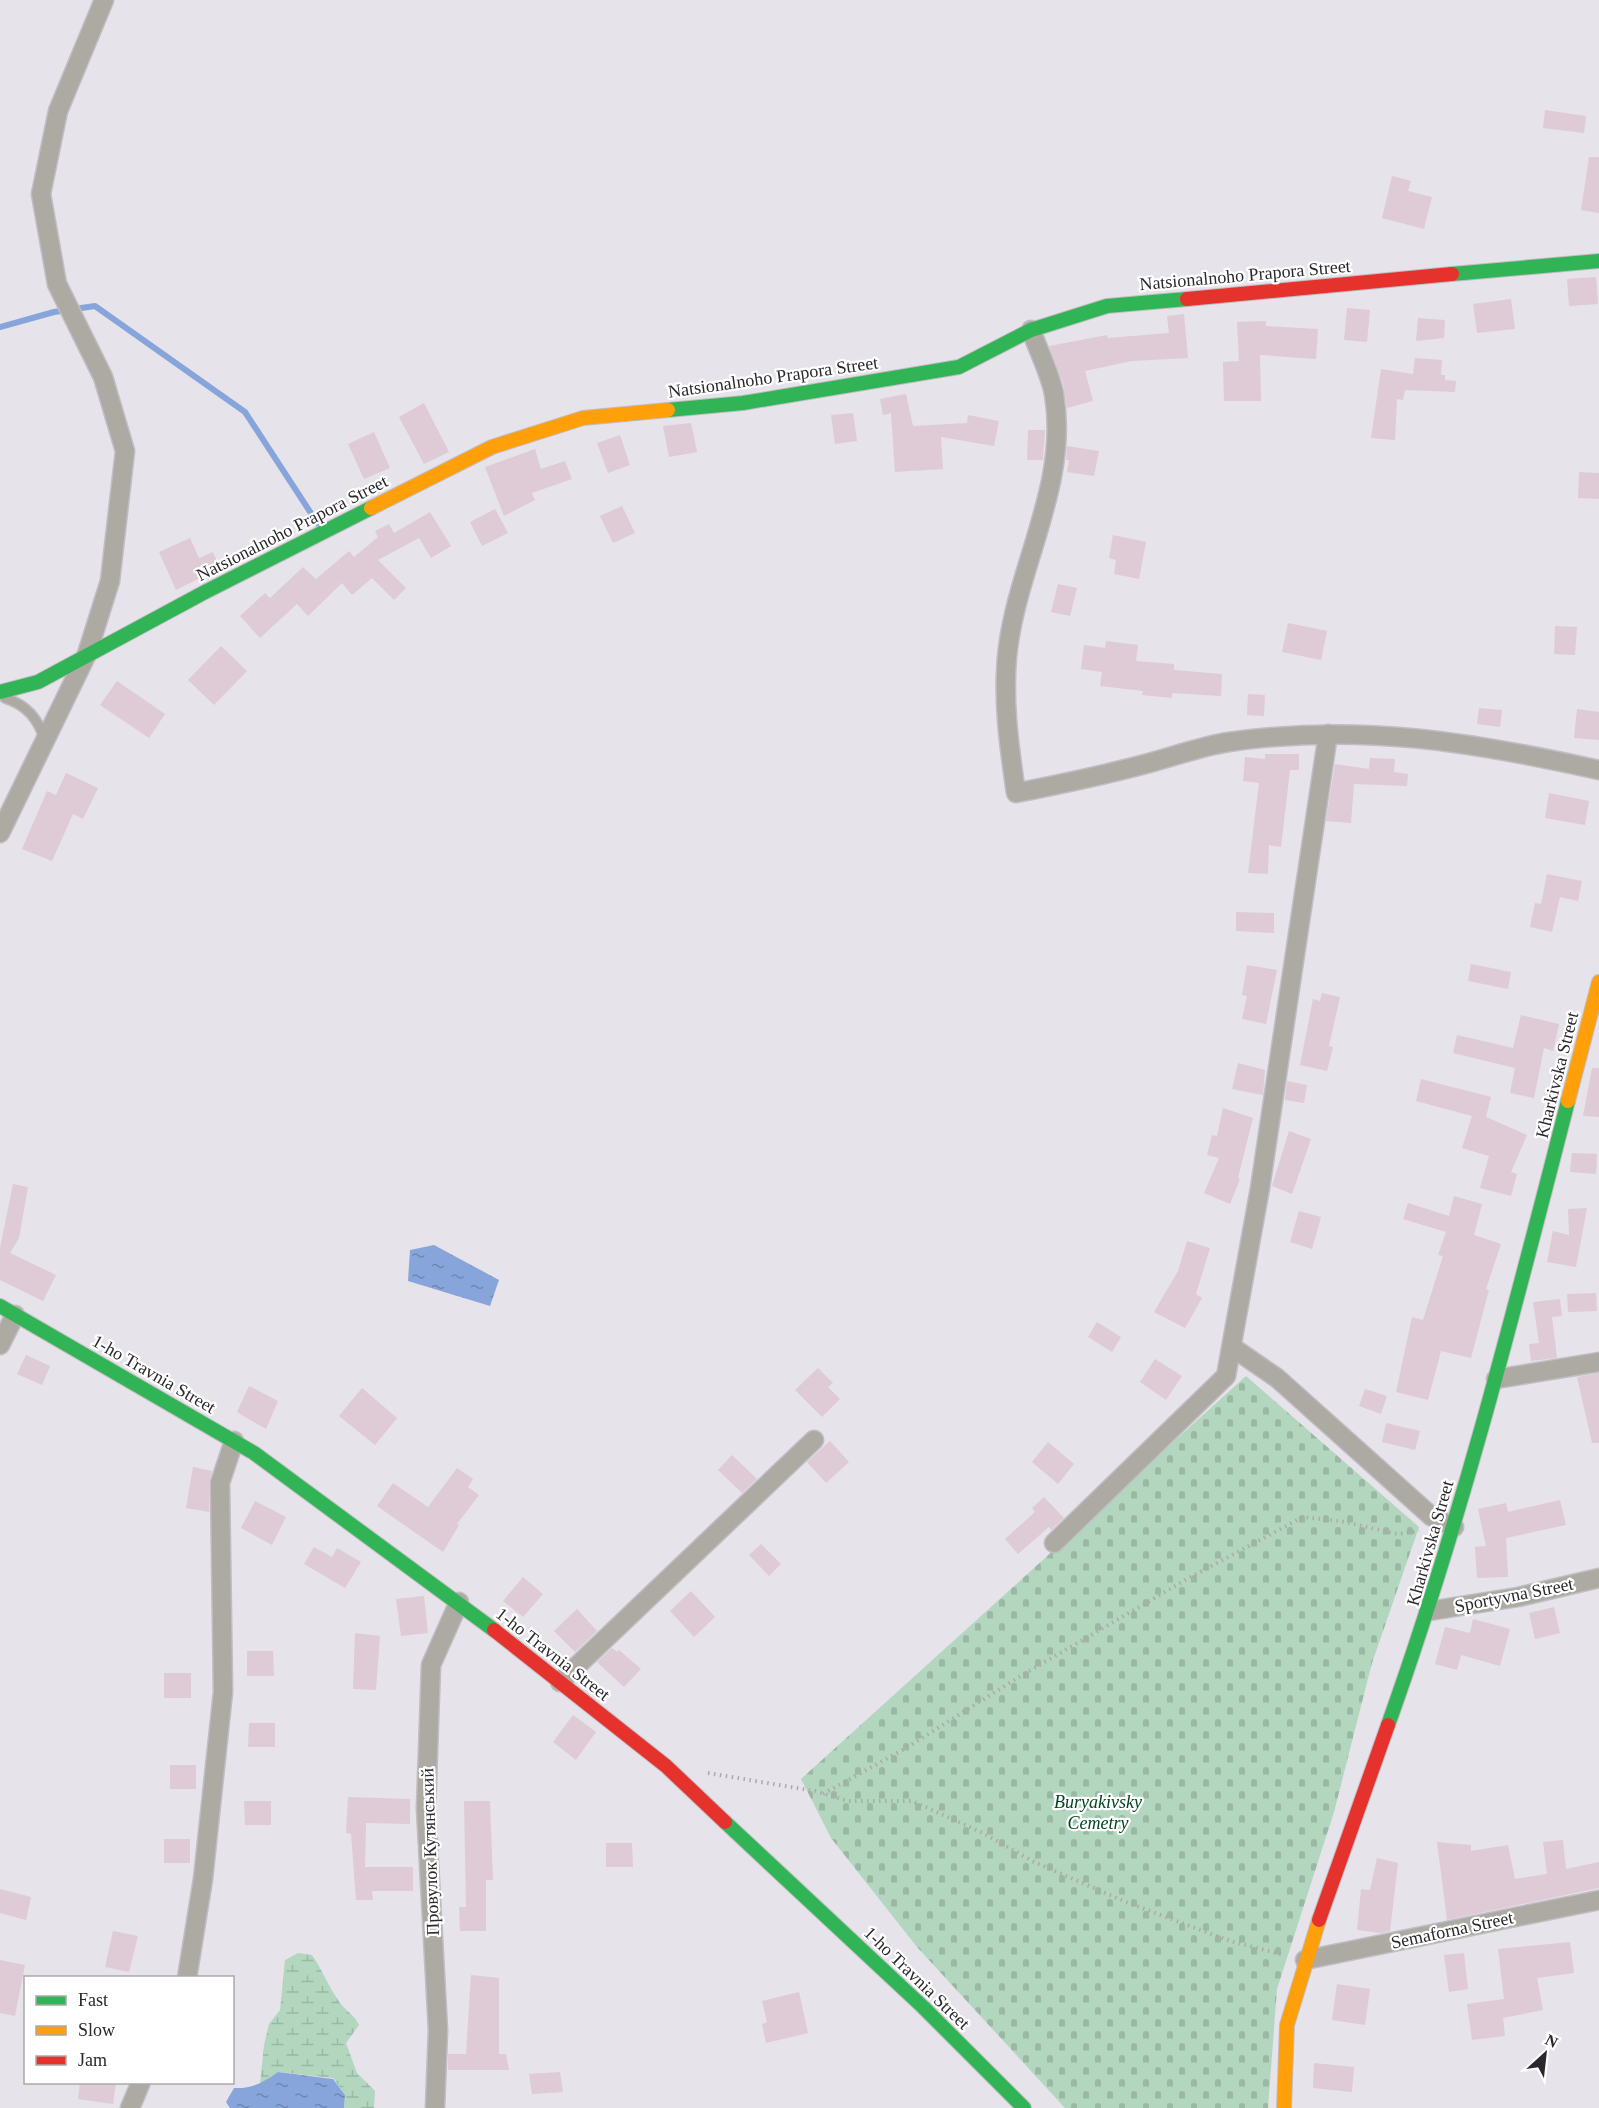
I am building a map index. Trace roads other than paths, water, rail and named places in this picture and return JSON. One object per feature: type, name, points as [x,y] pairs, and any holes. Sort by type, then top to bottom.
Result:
[{"type":"street","points":[[0,833],[87,654],[110,581],[125,451],[103,378],[57,284],[40,194],[58,111],[104,0]]},
{"type":"street","name":"Natsionalnoho Prapora Street","points":[[0,692],[38,682],[87,654],[492,447],[583,418],[743,403],[959,367],[1031,330],[1107,306],[1599,261]]},
{"type":"street","points":[[1031,330],[1054,393],[1057,453],[1046,511],[1026,570],[1008,648],[1007,733],[1016,793],[1086,780],[1227,742],[1328,734],[1389,735],[1497,747],[1599,770]]},
{"type":"street","points":[[1054,1543],[1226,1376],[1260,1188],[1328,734]]},
{"type":"street","name":"Kharkivska Street","points":[[1284,2108],[1287,2025],[1305,1960],[1429,1611],[1496,1379],[1599,982]]},
{"type":"street","points":[[0,1345],[7,1311]]},
{"type":"street","name":"1-ho Travnia Street","points":[[7,1311],[254,1453],[459,1602],[666,1766],[923,2007],[1024,2108]]},
{"type":"street","points":[[1232,1347],[1277,1378],[1431,1516],[1454,1527]]},
{"type":"street","points":[[1496,1379],[1599,1362]]},
{"type":"street","points":[[560,1682],[814,1440]]},
{"type":"street","points":[[187,1976],[203,1879],[223,1692],[220,1483],[234,1441]]},
{"type":"street","name":"Sportyvna Street","points":[[1429,1611],[1518,1598],[1599,1578]]},
{"type":"street","name":"Провулок Кутянський","points":[[435,2108],[438,2030],[426,1808],[430,1665],[459,1602]]},
{"type":"street","name":"Semaforna Street","points":[[1305,1960],[1599,1900]]},
{"type":"street","points":[[130,2108],[140,2084]]},
{"type":"lane","points":[[0,697],[15,701],[26,708],[34,718],[45,741]]},
{"type":"water","points":[[434,1245],[499,1280],[490,1306],[408,1281],[410,1250]]},
{"type":"water","points":[[278,2072],[333,2079],[345,2095],[344,2108],[230,2108],[226,2102],[234,2088],[258,2084]]},
{"type":"waterway","points":[[0,327],[54,312],[95,306],[245,412],[318,524],[323,521]]},
{"type":"park label","name":"Buryakivsky Cemetry","points":[[1098,1812]]}]
